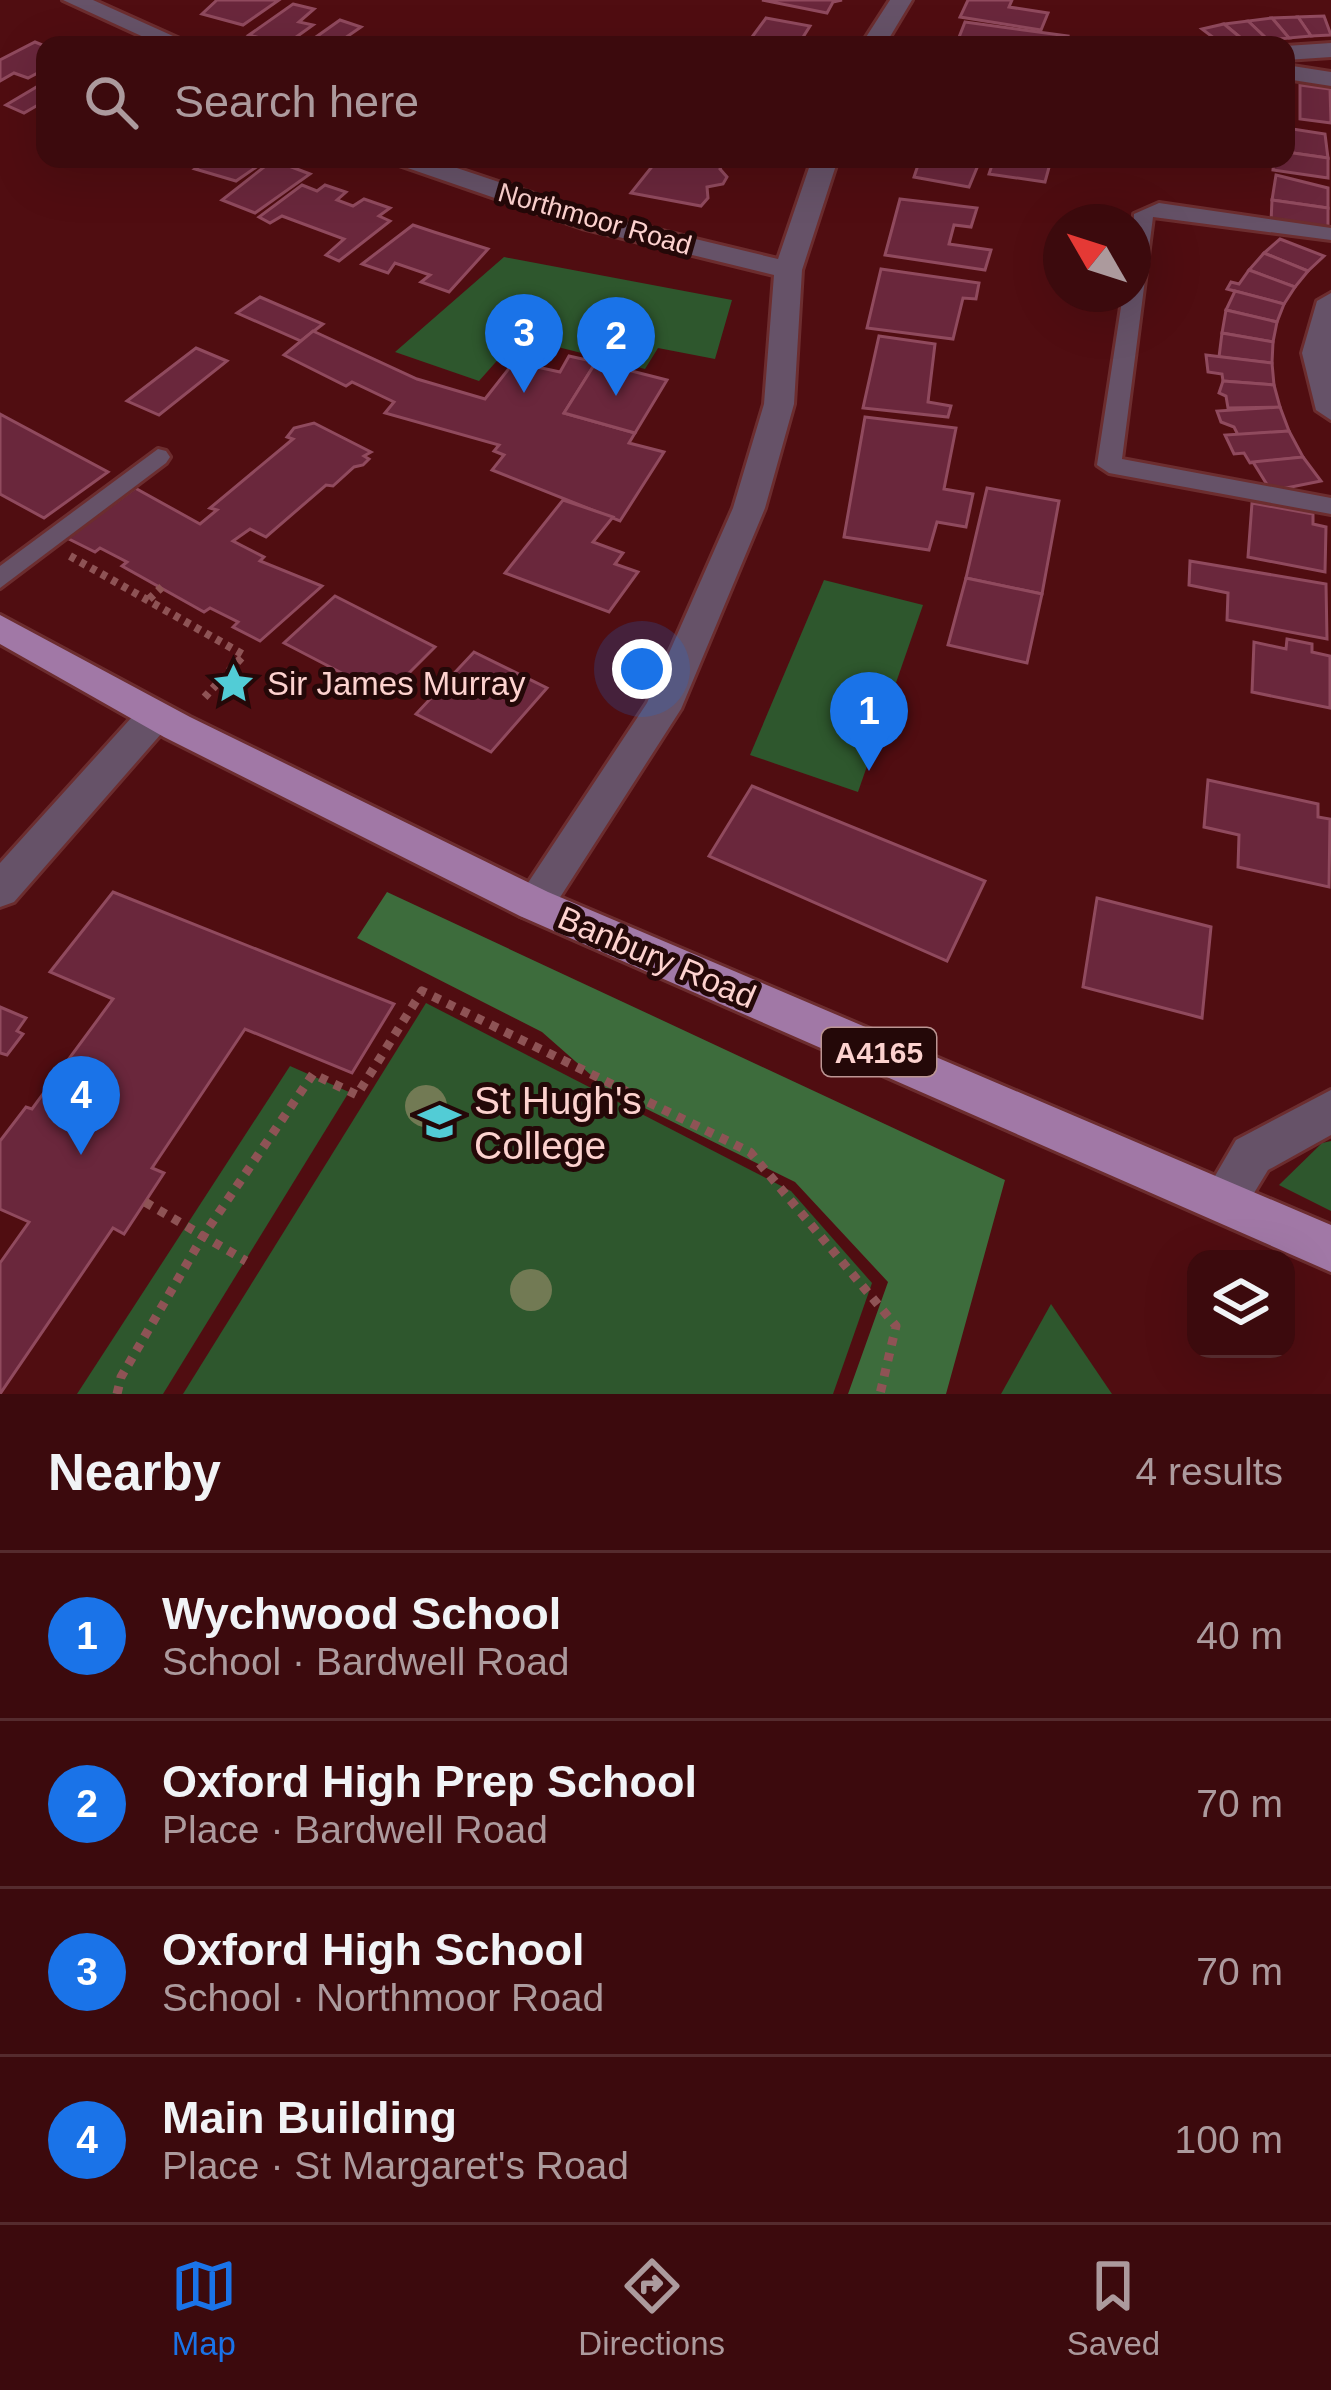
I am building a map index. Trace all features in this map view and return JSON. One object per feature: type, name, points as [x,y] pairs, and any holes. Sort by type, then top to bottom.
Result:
[{"type":"main road","name":"Banbury Road","points":[[0,628],[166,722],[534,904],[1331,1249]]},
{"type":"street","points":[[74,0],[160,36]]},
{"type":"street","points":[[879,36],[901,0]]},
{"type":"street","points":[[1295,52],[1331,50]]},
{"type":"street","points":[[1295,73],[1331,79]]},
{"type":"street","name":"Northmoor Road","points":[[432,168],[591,222],[788,270]]},
{"type":"street","points":[[534,904],[662,709],[749,508],[779,404],[788,270],[822,168]]},
{"type":"street","points":[[1331,301],[1317,353],[1331,410]]},
{"type":"street","points":[[0,890],[166,722]]},
{"type":"street","points":[[1224,1200],[1252,1155],[1331,1111]]},
{"type":"lane","points":[[1151,212],[1159,209],[1331,234]]},
{"type":"lane","points":[[1130,312],[1109,465],[1331,506]]},
{"type":"lane","points":[[0,579],[158,457]]},
{"type":"path","points":[[47,544],[244,655],[166,722]]},
{"type":"path","points":[[149,599],[162,587]]},
{"type":"path","points":[[117,1394],[122,1377],[203,1236],[313,1074],[358,1095],[422,991],[750,1152],[896,1326],[880,1394]]},
{"type":"path","points":[[145,1202],[246,1261]]},
{"type":"green space","points":[[504,257],[732,300],[715,359],[658,348],[645,369],[518,337],[479,381],[395,352]]},
{"type":"green space","points":[[824,580],[923,605],[858,792],[750,755]]},
{"type":"green space","points":[[387,892],[1005,1180],[946,1394],[848,1394],[888,1282],[795,1182],[608,1090],[542,1032],[357,938]]},
{"type":"green space","points":[[426,1003],[791,1191],[872,1283],[833,1394],[183,1394]]},
{"type":"green space","points":[[290,1066],[349,1092],[163,1394],[77,1394]]},
{"type":"green space","points":[[1331,1141],[1331,1211],[1279,1185],[1322,1143]]},
{"type":"green space","points":[[1051,1304],[1112,1394],[1001,1394]]},
{"type":"building","points":[[217,0],[279,0],[243,25],[202,14]]},
{"type":"building","points":[[762,0],[842,0],[833,2],[827,13]]},
{"type":"building","points":[[968,0],[1012,0],[1009,7],[1048,13],[1041,30],[960,17]]},
{"type":"building","points":[[293,4],[314,9],[299,22],[313,25],[298,36],[249,35]]},
{"type":"building","points":[[1324,16],[1331,35],[1311,36],[1298,17]]},
{"type":"building","points":[[1298,17],[1311,36],[1287,36],[1272,18]]},
{"type":"building","points":[[766,18],[810,26],[804,36],[753,36]]},
{"type":"building","points":[[1272,18],[1287,36],[1264,36],[1248,21]]},
{"type":"building","points":[[340,20],[361,27],[348,36],[317,36]]},
{"type":"building","points":[[1248,21],[1264,36],[1239,36],[1224,24]]},
{"type":"building","points":[[965,22],[1068,36],[960,36]]},
{"type":"building","points":[[1224,24],[1239,36],[1211,36],[1202,29]]},
{"type":"building","points":[[36,42],[36,74],[28,78],[14,73],[0,81],[0,60]]},
{"type":"building","points":[[1300,85],[1330,89],[1331,123],[1300,119]]},
{"type":"building","points":[[36,87],[36,106],[24,113],[6,105]]},
{"type":"building","points":[[1295,129],[1325,134],[1328,158],[1295,153]]},
{"type":"building","points":[[1295,153],[1328,158],[1328,178],[1273,170],[1295,168]]},
{"type":"building","points":[[197,168],[255,168],[236,181]]},
{"type":"building","points":[[263,168],[294,168],[310,174],[255,213],[222,200]]},
{"type":"building","points":[[651,168],[720,168],[727,177],[723,184],[707,187],[708,198],[701,206],[631,193]]},
{"type":"building","points":[[917,168],[977,168],[969,187],[914,177]]},
{"type":"building","points":[[991,168],[1049,168],[1045,182],[989,174]]},
{"type":"building","points":[[1276,175],[1328,188],[1328,208],[1272,200]]},
{"type":"building","points":[[302,185],[317,191],[325,185],[346,192],[337,200],[353,206],[364,199],[390,208],[379,216],[390,221],[339,261],[326,255],[344,239],[282,216],[270,223],[259,217]]},
{"type":"building","points":[[900,199],[977,208],[971,227],[954,225],[949,244],[991,250],[985,270],[885,255]]},
{"type":"building","points":[[1272,200],[1328,208],[1328,230],[1271,222]]},
{"type":"building","points":[[413,225],[488,249],[449,292],[421,282],[430,275],[395,263],[388,273],[362,264]]},
{"type":"building","points":[[1280,239],[1324,256],[1308,271],[1264,253]]},
{"type":"building","points":[[1264,253],[1308,271],[1295,287],[1249,270]]},
{"type":"building","points":[[881,269],[979,283],[976,299],[963,298],[953,339],[867,328]]},
{"type":"building","points":[[1249,270],[1295,287],[1284,304],[1227,289],[1231,282],[1239,284]]},
{"type":"building","points":[[1235,291],[1284,304],[1277,322],[1226,310]]},
{"type":"building","points":[[260,297],[323,324],[301,341],[237,313]]},
{"type":"building","points":[[1226,310],[1277,322],[1273,342],[1222,333]]},
{"type":"building","points":[[313,331],[417,379],[485,399],[514,362],[560,372],[569,356],[596,362],[564,413],[635,433],[629,443],[664,452],[620,521],[492,470],[504,455],[494,451],[499,445],[385,413],[394,402],[352,382],[346,386],[284,355]]},
{"type":"building","points":[[1222,333],[1273,342],[1272,363],[1219,357]]},
{"type":"building","points":[[879,336],[935,344],[928,402],[951,406],[948,417],[863,408]]},
{"type":"building","points":[[196,348],[227,361],[159,415],[127,401]]},
{"type":"building","points":[[1206,355],[1272,363],[1274,385],[1223,381],[1222,374],[1208,372]]},
{"type":"building","points":[[596,362],[667,380],[635,433],[564,413]]},
{"type":"building","points":[[1223,381],[1274,385],[1280,407],[1228,408],[1226,396],[1219,393]]},
{"type":"building","points":[[1280,407],[1289,431],[1238,435],[1234,427],[1221,422],[1217,411]]},
{"type":"building","points":[[0,414],[108,472],[44,518],[0,494]]},
{"type":"building","points":[[865,417],[956,428],[944,489],[973,494],[966,527],[937,522],[929,550],[844,537]]},
{"type":"building","points":[[314,423],[371,452],[364,456],[369,459],[363,465],[333,486],[326,485],[266,537],[250,529],[233,541],[264,557],[260,561],[322,586],[260,641],[233,627],[238,622],[210,608],[204,612],[122,566],[127,562],[67,538],[135,488],[200,524],[217,510],[210,508],[293,439],[287,437],[294,428]]},
{"type":"building","points":[[1289,431],[1303,457],[1250,463],[1244,453],[1234,454],[1225,435]]},
{"type":"building","points":[[1303,457],[1321,481],[1271,491],[1253,462]]},
{"type":"building","points":[[987,488],[1059,501],[1042,594],[966,578]]},
{"type":"building","points":[[563,500],[613,517],[593,542],[623,553],[615,564],[638,572],[609,612],[505,573]]},
{"type":"building","points":[[1252,503],[1313,514],[1313,524],[1326,527],[1325,572],[1248,557]]},
{"type":"building","points":[[1190,561],[1326,584],[1327,639],[1227,620],[1228,593],[1189,585]]},
{"type":"building","points":[[966,578],[1042,594],[1027,663],[948,645]]},
{"type":"building","points":[[335,596],[435,647],[386,696],[284,643]]},
{"type":"building","points":[[1287,639],[1312,644],[1312,652],[1330,656],[1330,708],[1252,692],[1254,642],[1286,649]]},
{"type":"building","points":[[474,652],[547,688],[491,752],[416,714]]},
{"type":"building","points":[[1208,780],[1318,804],[1318,817],[1330,819],[1329,887],[1238,867],[1239,835],[1204,827]]},
{"type":"building","points":[[752,786],[985,881],[947,961],[709,856]]},
{"type":"building","points":[[113,892],[394,1004],[352,1073],[245,1029],[152,1168],[164,1173],[124,1234],[113,1228],[0,1394],[0,1263],[29,1222],[0,1209],[0,1141],[26,1107],[32,1109],[113,999],[50,972]]},
{"type":"building","points":[[1097,898],[1211,927],[1202,1018],[1083,987]]},
{"type":"building","points":[[0,1007],[26,1018],[17,1031],[23,1034],[7,1055],[0,1053]]},
{"type":"place","name":"Oxford High School","points":[[524,393]]},
{"type":"place","name":"Oxford High Prep School","points":[[616,396]]},
{"type":"place","name":"Sir James Murray","points":[[233,683]]},
{"type":"place","name":"Wychwood School","points":[[869,771]]},
{"type":"place","name":"St Hugh's College","points":[[440,1122]]},
{"type":"place","name":"Main Building","points":[[81,1155]]}]
